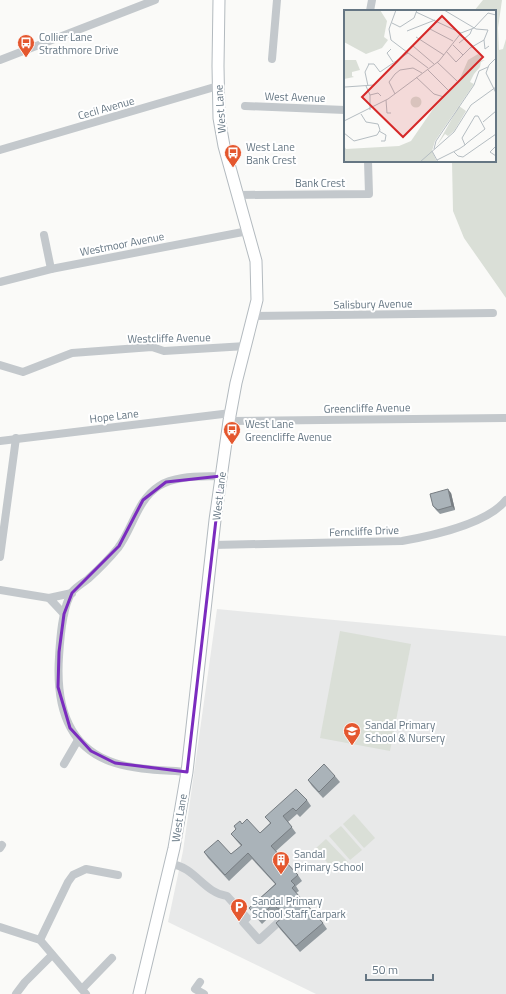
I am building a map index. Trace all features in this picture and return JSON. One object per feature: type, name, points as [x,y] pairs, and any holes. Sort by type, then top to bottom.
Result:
[{"type":"street","points":[[0,60],[155,0]]},
{"type":"street","name":"West Lane","points":[[139,994],[171,864],[187,772],[221,476],[230,417],[257,300],[256,261],[239,195],[224,146],[219,118],[219,0]]},
{"type":"street","points":[[272,59],[277,0]]},
{"type":"street","points":[[370,10],[372,0]]},
{"type":"street","name":"Cecil Avenue","points":[[0,150],[218,86]]},
{"type":"street","name":"West Avenue","points":[[245,106],[344,110]]},
{"type":"street","name":"Bank Crest","points":[[239,195],[369,194],[368,162]]},
{"type":"street","name":"Westmoor Avenue","points":[[0,282],[51,268],[248,231]]},
{"type":"street","points":[[44,235],[51,268]]},
{"type":"street","name":"Salisbury Avenue","points":[[253,316],[493,313]]},
{"type":"street","name":"Westcliffe Avenue","points":[[0,366],[23,372],[72,353],[152,347],[164,351],[246,346]]},
{"type":"street","name":"Greencliffe Avenue","points":[[230,417],[505,418]]},
{"type":"street","name":"Hope Lane","points":[[0,440],[230,417]]},
{"type":"street","points":[[0,557],[16,438]]},
{"type":"street","points":[[187,772],[115,763],[91,751],[78,740],[70,728],[65,716],[58,687],[59,652],[64,614],[72,593],[96,572],[120,546],[128,535],[143,500],[150,492],[159,485],[175,479],[221,476]]},
{"type":"street","name":"Ferncliffe Drive","points":[[213,545],[402,541],[430,536],[461,526],[486,515],[506,500]]},
{"type":"street","points":[[0,590],[49,598],[72,593]]},
{"type":"street","points":[[49,598],[64,614]]},
{"type":"street","points":[[64,764],[78,740]]},
{"type":"street","points":[[171,864],[182,865],[217,895],[227,896],[247,918],[243,922],[259,940],[282,919]]},
{"type":"street","points":[[40,940],[73,876],[86,869],[118,876]]},
{"type":"street","points":[[0,927],[40,940],[84,991],[112,958]]},
{"type":"street","points":[[16,994],[25,982],[52,954]]},
{"type":"street","points":[[200,982],[195,989],[204,994]]},
{"type":"highlighted area","points":[[221,476],[215,520],[187,772],[115,763],[91,751],[70,728],[58,687],[59,652],[64,614],[72,593],[119,546],[143,500],[166,482]]},
{"type":"shaded area","points":[[483,0],[502,0],[498,28],[499,50],[503,49],[506,39],[506,298],[464,238],[453,211],[452,162],[496,162],[496,10],[475,10]]},
{"type":"shaded area","name":"Sandal Primary School & Nursery","points":[[217,609],[506,636],[506,994],[316,994],[168,922],[183,851]]},
{"type":"shaded area","points":[[340,631],[411,644],[390,751],[320,738]]},
{"type":"shaded area","points":[[354,814],[375,838],[364,848],[343,824]]},
{"type":"shaded area","points":[[341,826],[362,850],[350,860],[329,836]]},
{"type":"shaded area","points":[[326,839],[348,862],[336,872],[315,849]]},
{"type":"building","points":[[448,489],[452,506],[438,510],[433,506],[430,494]]},
{"type":"building","points":[[324,764],[335,776],[319,792],[308,780]]},
{"type":"building","name":"Sandal Primary School","points":[[296,789],[307,800],[296,811],[293,808],[283,816],[292,827],[271,846],[298,875],[291,881],[295,885],[292,888],[323,923],[296,946],[276,923],[284,916],[282,909],[277,908],[273,904],[258,918],[249,908],[276,884],[248,853],[225,875],[204,852],[218,840],[231,854],[242,845],[231,834],[236,829],[234,826],[240,821],[242,824],[247,819],[260,833],[271,823],[265,817]]},
{"type":"place","name":"Collier Lane Strathmore Drive","points":[[26,58]]},
{"type":"place","name":"West Lane Bank Crest","points":[[233,168]]},
{"type":"place","name":"West Lane Greencliffe Avenue","points":[[232,445]]},
{"type":"place","name":"Sandal Primary School & Nursery","points":[[352,746]]},
{"type":"place","name":"Sandal Primary School","points":[[281,875]]},
{"type":"place","name":"Sandal Primary School Staff Carpark","points":[[239,922]]}]
